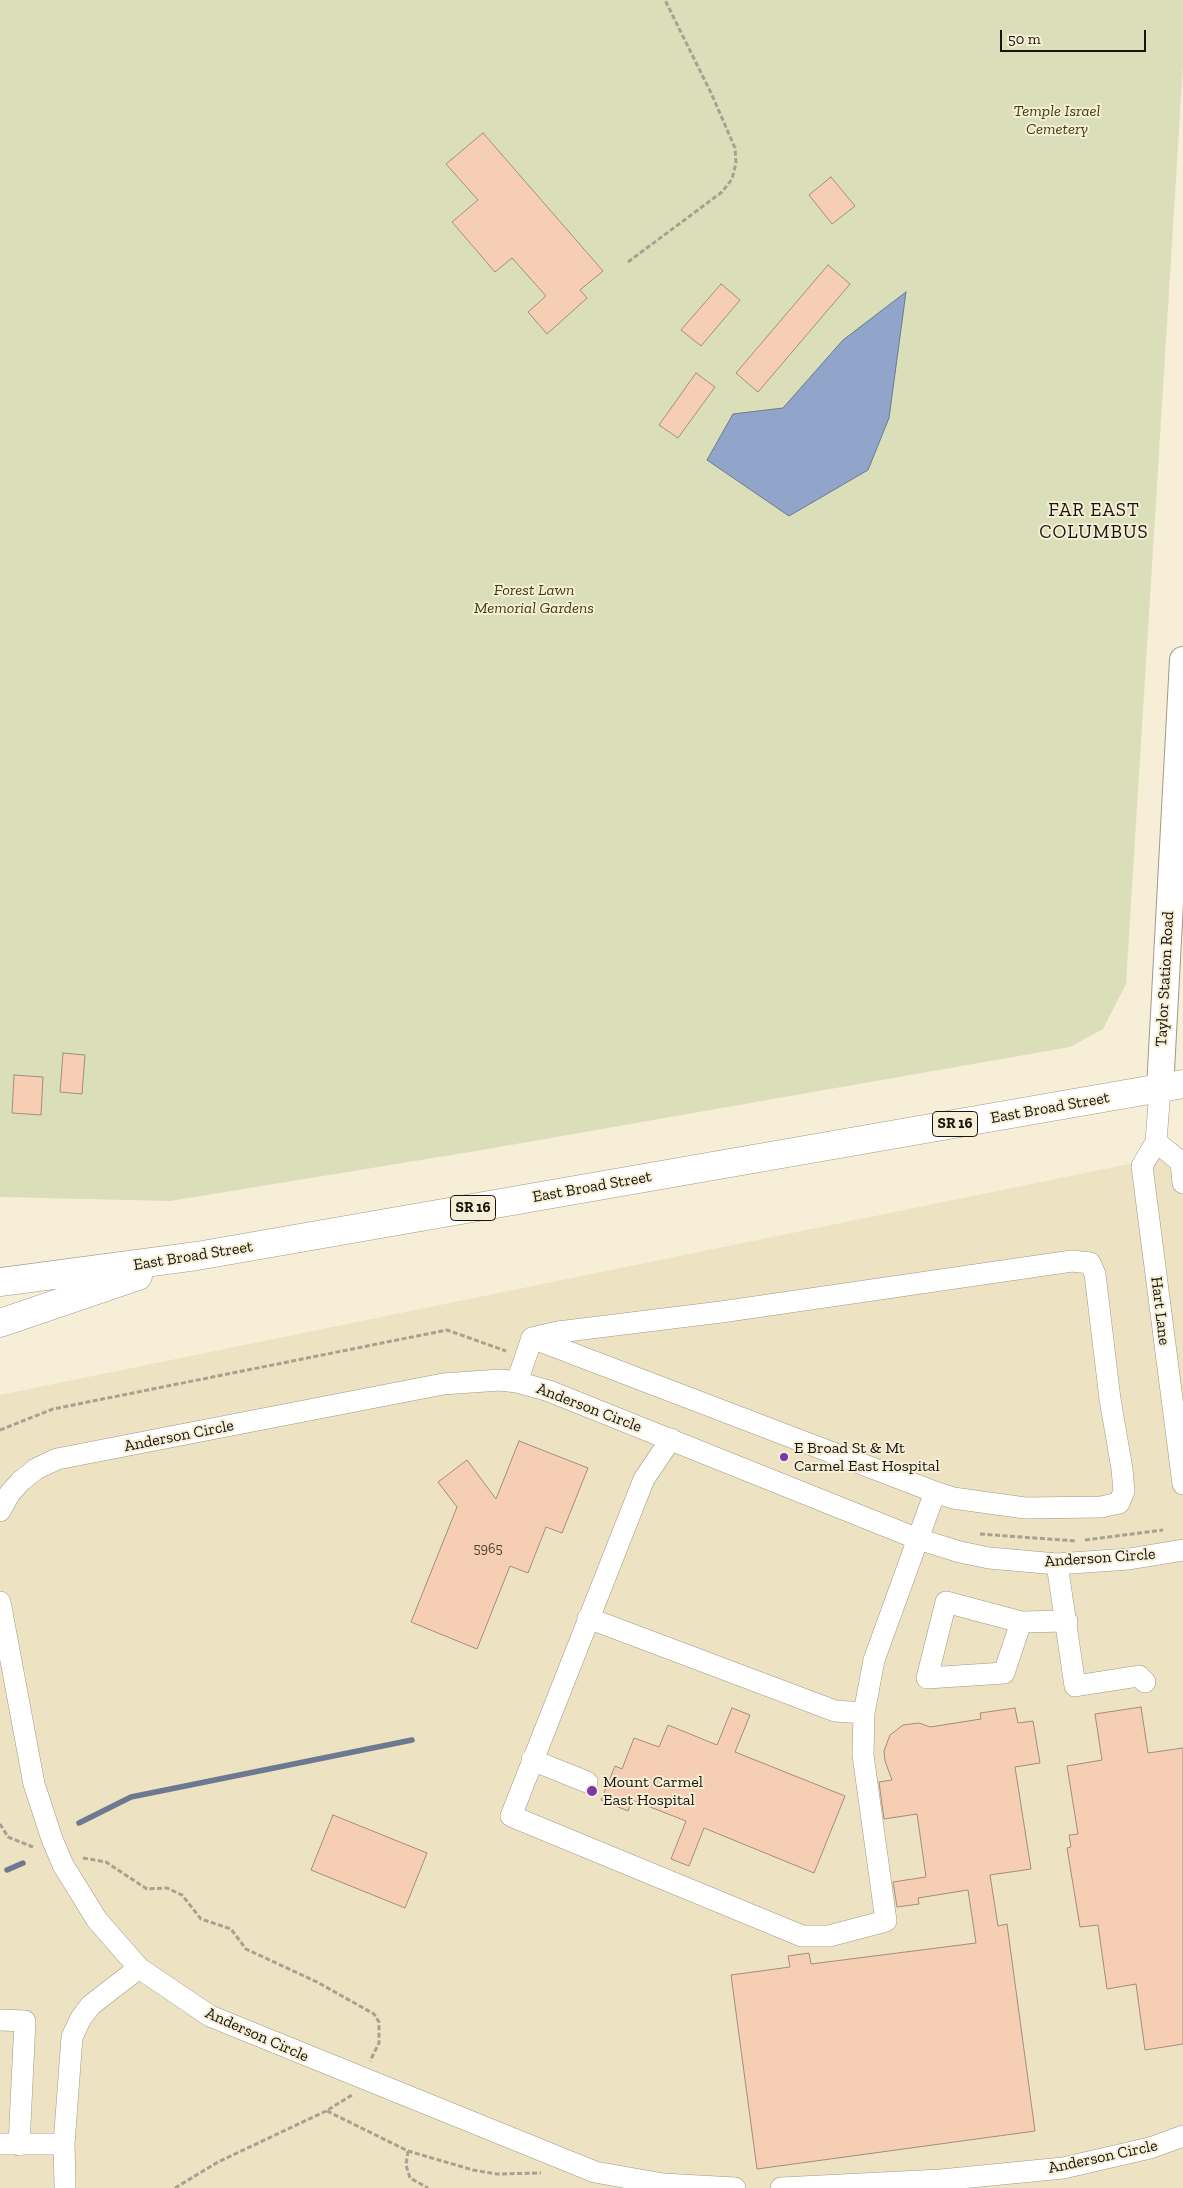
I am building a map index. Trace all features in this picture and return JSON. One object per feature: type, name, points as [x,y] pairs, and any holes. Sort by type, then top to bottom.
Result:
[{"type":"highway","name":"East Broad Street","points":[[0,1282],[197,1256],[1171,1086]]},
{"type":"highway","points":[[0,1323],[197,1256]]},
{"type":"main road","name":"Taylor Station Road","points":[[1171,1086],[1183,660]]},
{"type":"street","name":"Hart Lane","points":[[1171,1086],[1156,1142],[1142,1166],[1183,1484]]},
{"type":"street","points":[[1156,1142],[1181,1162],[1183,1183]]},
{"type":"street","points":[[1064,1262],[1090,1263],[1095,1274],[1110,1399],[1124,1492],[1119,1503],[1101,1507],[1025,1508],[953,1498],[532,1338],[558,1332],[721,1312],[1064,1262]]},
{"type":"street","points":[[517,1382],[532,1338]]},
{"type":"street","name":"Anderson Circle","points":[[0,1511],[10,1493],[21,1481],[36,1469],[56,1460],[444,1384],[476,1380],[517,1382],[549,1391],[918,1539],[989,1558],[1057,1564],[1129,1559],[1183,1550]]},
{"type":"street","points":[[671,1439],[644,1479],[511,1816],[802,1936],[829,1936],[886,1921],[863,1755],[864,1713],[874,1660],[934,1492]]},
{"type":"street","points":[[1057,1564],[1067,1620],[1075,1686],[1139,1676],[1145,1682]]},
{"type":"street","name":"Anderson Circle","points":[[0,1602],[34,1784],[58,1854],[97,1920],[138,1968],[210,2016],[596,2172],[663,2184],[735,2188]]},
{"type":"street","points":[[1021,1622],[1004,1673],[927,1678],[946,1602],[1021,1622],[1067,1620]]},
{"type":"street","points":[[588,1618],[836,1711],[864,1713]]},
{"type":"street","points":[[532,1760],[587,1782]]},
{"type":"street","points":[[64,2187],[64,2144],[72,2038],[81,2018],[91,2005],[138,1968]]},
{"type":"street","points":[[0,2020],[25,2021],[9,2144],[64,2144]]},
{"type":"street","name":"Anderson Circle","points":[[782,2188],[941,2180],[1070,2167],[1150,2148],[1183,2136]]},
{"type":"path","points":[[628,262],[722,192],[732,179],[736,163],[735,148],[712,95],[665,0]]},
{"type":"path","points":[[0,1824],[8,1837],[18,1843],[58,1854],[106,1862],[146,1889],[167,1888],[182,1895],[201,1919],[231,1929],[246,1949],[317,1982],[374,2014],[379,2022],[379,2043],[353,2094],[326,2111],[218,2162],[175,2188]]},
{"type":"path","points":[[326,2111],[408,2151],[489,2172],[550,2174]]},
{"type":"path","points":[[408,2151],[406,2165],[410,2178],[428,2188]]},
{"type":"shaded area","name":"Mount Carmel East Hospital","points":[[1183,1153],[1183,2188],[0,2188],[0,1395]]},
{"type":"green space","name":"Forest Lawn Memorial Gardens","points":[[0,0],[1183,0],[1183,66],[1126,984],[1103,1029],[1070,1047],[482,1150],[170,1201],[0,1197]]},
{"type":"water","points":[[906,292],[889,418],[868,470],[789,516],[707,460],[733,414],[783,408],[843,340]]},
{"type":"building","points":[[483,133],[603,271],[580,290],[587,298],[547,334],[528,312],[546,296],[512,258],[495,272],[452,222],[478,200],[446,164]]},
{"type":"building","points":[[831,177],[855,206],[832,224],[809,195]]},
{"type":"building","points":[[828,265],[850,284],[758,392],[736,373]]},
{"type":"building","points":[[721,284],[740,300],[701,346],[681,330]]},
{"type":"building","points":[[696,373],[715,387],[678,438],[659,425]]},
{"type":"building","points":[[63,1053],[85,1055],[82,1094],[60,1092]]},
{"type":"building","points":[[14,1075],[43,1077],[41,1115],[12,1113]]},
{"type":"building","points":[[519,1441],[588,1468],[562,1533],[546,1527],[528,1573],[510,1566],[477,1649],[411,1622],[457,1507],[438,1482],[467,1460],[496,1499]]},
{"type":"building","points":[[1141,1707],[1148,1753],[1183,1748],[1183,2044],[1145,2050],[1136,1984],[1107,1989],[1098,1925],[1080,1927],[1067,1848],[1071,1847],[1069,1835],[1078,1834],[1067,1766],[1102,1760],[1095,1714]]},
{"type":"building","points":[[732,1708],[750,1715],[735,1752],[845,1796],[814,1873],[704,1828],[689,1866],[671,1859],[686,1821],[632,1800],[628,1811],[601,1800],[615,1766],[622,1769],[634,1738],[659,1747],[668,1725],[717,1745]]},
{"type":"building","points":[[1015,1708],[1018,1723],[1033,1721],[1040,1763],[1015,1767],[1031,1869],[990,1875],[998,1926],[1007,1924],[1035,2131],[757,2169],[731,1975],[790,1967],[788,1956],[809,1953],[811,1964],[976,1943],[968,1890],[918,1898],[919,1904],[897,1907],[893,1882],[926,1877],[917,1814],[884,1819],[879,1782],[892,1780],[885,1761],[884,1751],[890,1735],[903,1725],[919,1723],[930,1727],[981,1719],[980,1713]]},
{"type":"building","points":[[333,1815],[427,1853],[405,1908],[311,1870]]},
{"type":"waterway","points":[[79,1823],[131,1797],[412,1740]]},
{"type":"waterway","points":[[7,1870],[23,1863]]},
{"type":"place","name":"E Broad St & Mt Carmel East Hospital","points":[[784,1457]]},
{"type":"place","name":"Mount Carmel East Hospital","points":[[592,1791]]},
{"type":"district","name":"FAR EAST COLUMBUS","points":[[1094,522]]},
{"type":"park label","name":"Temple Israel Cemetery","points":[[1057,120]]}]
